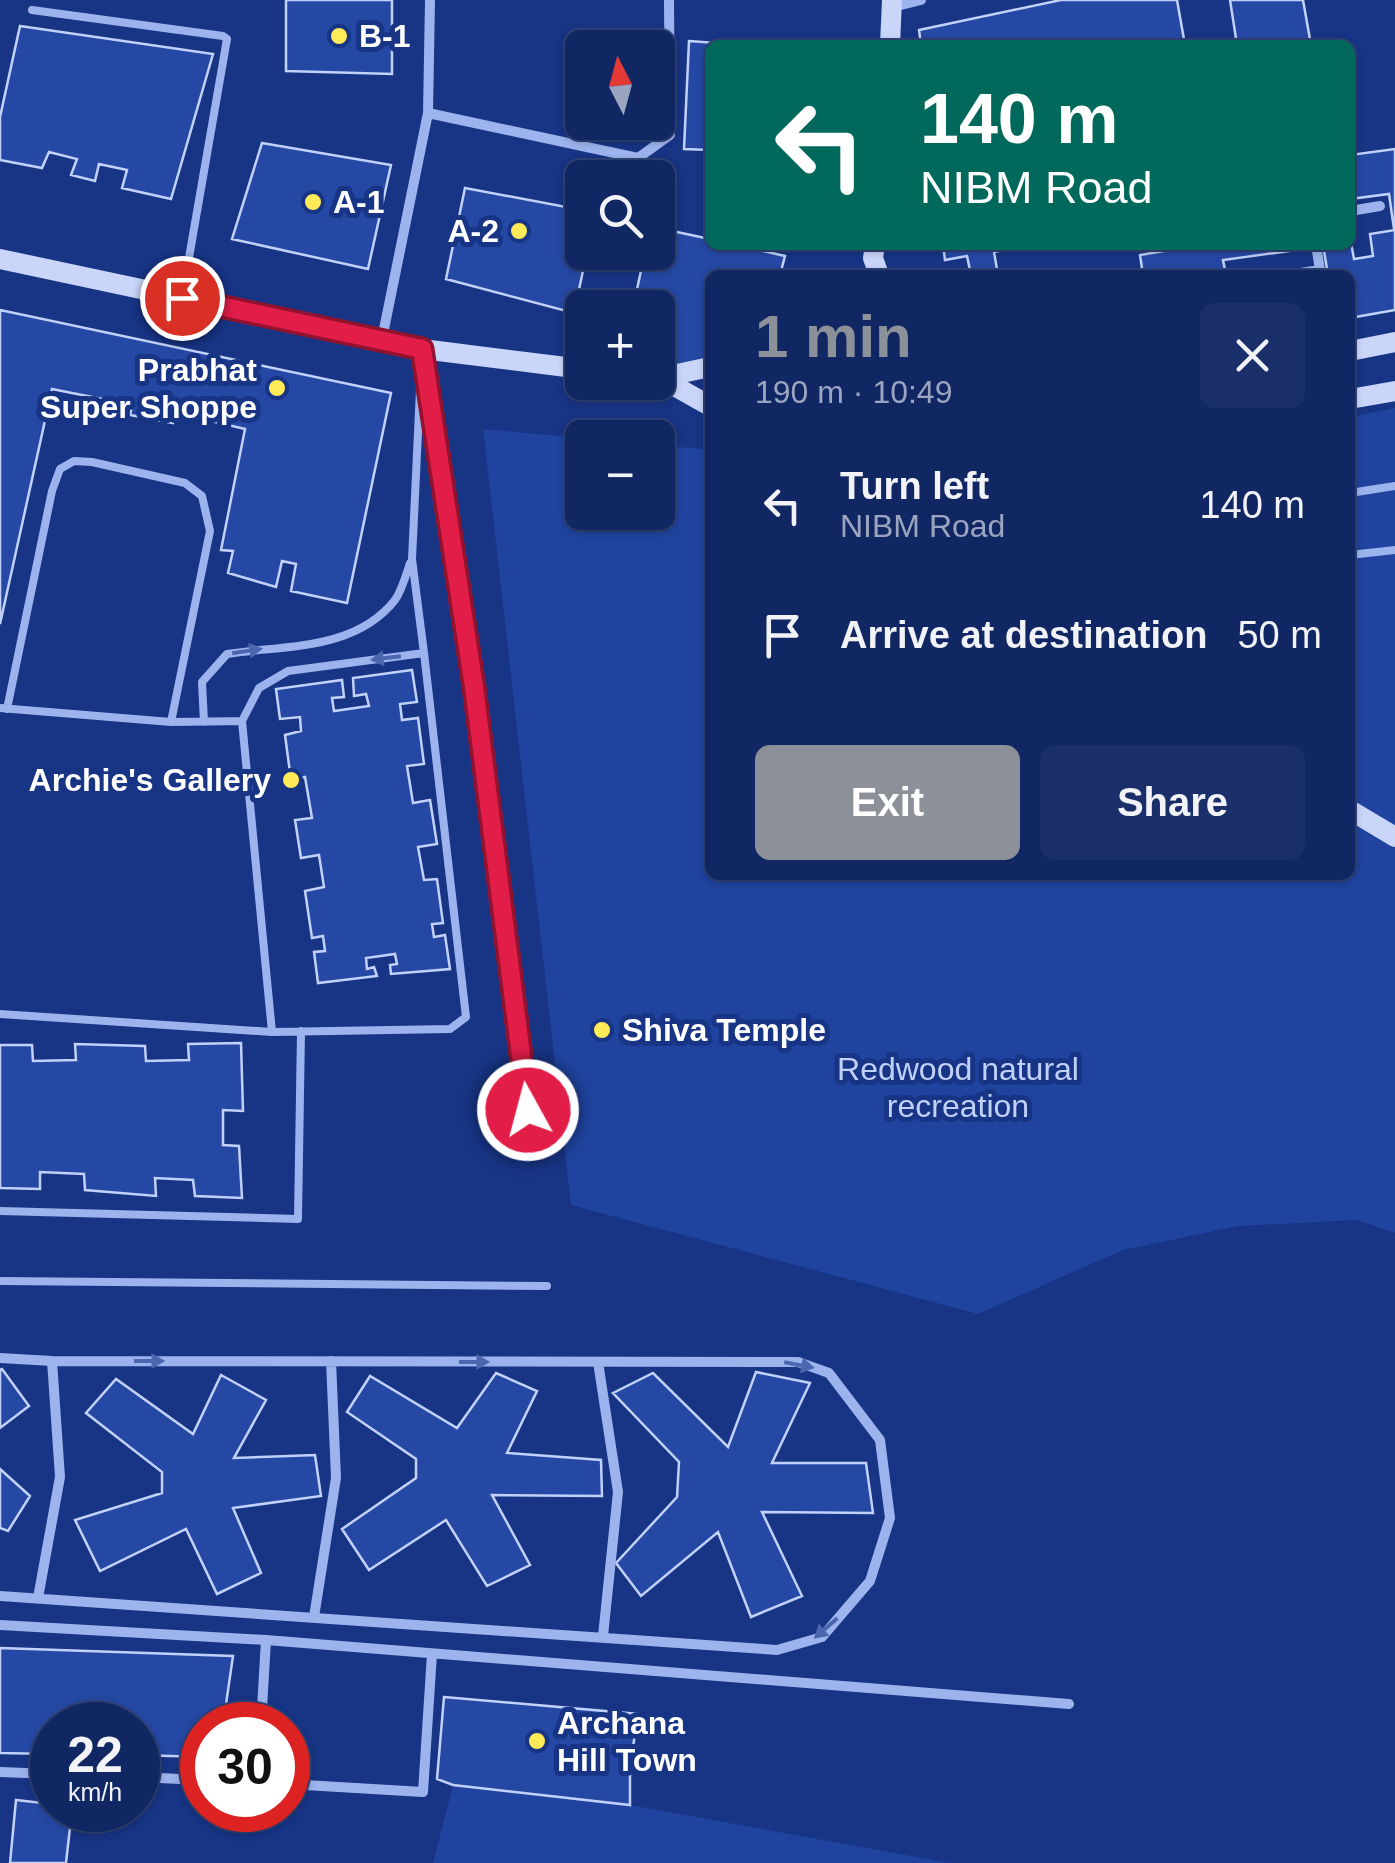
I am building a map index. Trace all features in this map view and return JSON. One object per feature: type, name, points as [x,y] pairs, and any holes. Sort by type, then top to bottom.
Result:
[{"type":"main road","points":[[890,40],[892,3]]},
{"type":"main road","points":[[0,258],[422,349],[565,367]]},
{"type":"main road","points":[[1355,350],[1395,342]]},
{"type":"main road","points":[[675,375],[705,368]]},
{"type":"main road","points":[[675,386],[705,403]]},
{"type":"main road","points":[[1355,398],[1395,391]]},
{"type":"main road","points":[[1355,813],[1395,837]]},
{"type":"street","points":[[382,339],[428,113],[430,0]]},
{"type":"street","points":[[428,113],[638,158],[670,135],[669,0]]},
{"type":"street","points":[[892,3],[921,0]]},
{"type":"street","points":[[1355,209],[1380,206]]},
{"type":"street","points":[[422,349],[474,687],[533,1149]]},
{"type":"street","points":[[0,1358],[798,1362],[829,1373],[880,1440],[890,1518],[870,1581],[822,1637],[777,1650],[0,1596]]},
{"type":"street","points":[[38,1598],[60,1477],[52,1361]]},
{"type":"street","points":[[314,1618],[336,1478],[331,1361]]},
{"type":"street","points":[[598,1362],[618,1492],[603,1636]]},
{"type":"street","points":[[0,1625],[266,1640],[1069,1704]]},
{"type":"street","points":[[262,1702],[266,1640]]},
{"type":"street","points":[[310,1785],[423,1792],[432,1654]]},
{"type":"street","points":[[0,1772],[30,1773]]},
{"type":"lane","points":[[32,10],[227,39],[182,298]]},
{"type":"lane","points":[[0,1014],[272,1032],[450,1029],[466,1017],[412,559],[422,349]]},
{"type":"lane","points":[[171,722],[210,531],[208,512],[202,496],[185,483],[74,460],[60,469],[52,491],[3,708],[171,722],[242,722]]},
{"type":"lane","points":[[1355,492],[1395,486]]},
{"type":"lane","points":[[1355,554],[1395,550]]},
{"type":"lane","points":[[204,722],[202,682],[226,654],[320,642],[358,632],[396,599],[412,559]]},
{"type":"lane","points":[[272,1032],[242,722],[259,688],[288,671],[424,653]]},
{"type":"lane","points":[[0,1211],[298,1219],[301,1031]]},
{"type":"lane","points":[[0,1281],[547,1286]]},
{"type":"green space","name":"Redwood natural recreation","points":[[1395,408],[1395,1233],[1357,1220],[1239,1226],[1123,1250],[978,1314],[571,1205],[483,429],[565,436],[565,530],[675,530],[675,447],[705,450],[705,880],[1355,880],[1355,416]]},
{"type":"green space","points":[[453,1785],[630,1805],[950,1863],[433,1863]]},
{"type":"building","name":"B-1","points":[[286,0],[392,0],[392,74],[286,71]]},
{"type":"building","points":[[1061,0],[1177,0],[1184,40],[920,40],[919,30]]},
{"type":"building","points":[[1230,0],[1303,0],[1310,40],[1236,40]]},
{"type":"building","points":[[20,26],[213,54],[171,199],[122,188],[127,170],[99,164],[95,181],[71,175],[77,159],[49,152],[42,168],[0,160],[0,117]]},
{"type":"building","points":[[689,41],[705,42],[705,150],[684,149]]},
{"type":"building","name":"A-1","points":[[262,143],[391,165],[368,269],[232,239]]},
{"type":"building","points":[[1395,149],[1394,229],[1389,194],[1355,198],[1355,154]]},
{"type":"building","name":"A-2","points":[[465,188],[565,207],[565,270],[583,270],[579,290],[565,290],[565,311],[446,279]]},
{"type":"building","points":[[1395,230],[1395,310],[1355,317],[1355,270],[1327,270],[1324,250],[1352,250],[1354,259],[1373,256],[1370,234]]},
{"type":"building","points":[[675,232],[705,238],[705,250],[758,250],[785,256],[781,270],[705,270],[705,377],[675,369],[675,290],[637,290],[641,270],[675,270]]},
{"type":"building","points":[[944,250],[1004,250],[994,252],[997,270],[970,270],[967,256],[945,260]]},
{"type":"building","points":[[1170,250],[1297,250],[1223,260],[1225,270],[1142,270],[1140,255]]},
{"type":"building","points":[[0,310],[391,393],[347,603],[291,591],[296,564],[282,561],[276,587],[228,573],[233,551],[221,550],[245,429],[177,413],[173,423],[130,415],[132,405],[52,389],[0,624]]},
{"type":"building","points":[[412,670],[417,702],[400,704],[402,720],[418,718],[424,764],[407,766],[413,803],[430,800],[437,844],[418,847],[424,880],[437,879],[443,923],[432,924],[434,937],[445,935],[450,969],[391,974],[390,965],[397,964],[395,954],[366,958],[367,969],[374,967],[377,976],[318,983],[314,952],[325,951],[323,936],[312,938],[305,891],[324,887],[319,855],[301,858],[295,820],[312,818],[305,777],[291,780],[285,735],[301,731],[300,717],[280,719],[276,689],[342,680],[344,697],[332,698],[334,711],[369,706],[366,694],[354,696],[353,678]]},
{"type":"building","points":[[241,1043],[243,1111],[223,1110],[223,1145],[239,1146],[242,1198],[195,1196],[193,1180],[155,1178],[156,1196],[85,1190],[84,1174],[40,1172],[40,1189],[0,1188],[0,1045],[32,1045],[33,1061],[76,1060],[75,1044],[145,1046],[146,1061],[189,1060],[188,1044]]},
{"type":"building","points":[[0,1370],[29,1406],[0,1428]]},
{"type":"building","points":[[756,1372],[810,1383],[772,1463],[866,1463],[873,1513],[762,1512],[802,1596],[751,1617],[718,1532],[641,1596],[616,1563],[677,1497],[679,1462],[613,1393],[653,1373],[728,1447]]},
{"type":"building","points":[[496,1373],[537,1391],[507,1453],[601,1460],[602,1496],[492,1495],[530,1565],[487,1586],[446,1520],[369,1570],[342,1529],[416,1478],[416,1459],[347,1412],[370,1376],[457,1428]]},
{"type":"building","points":[[221,1375],[266,1400],[234,1458],[315,1455],[321,1496],[233,1508],[261,1573],[217,1594],[186,1529],[100,1571],[75,1520],[162,1493],[162,1472],[86,1413],[116,1379],[193,1434]]},
{"type":"building","points":[[0,1469],[30,1496],[8,1531],[0,1528]]},
{"type":"building","points":[[0,1648],[233,1656],[226,1702],[180,1702],[180,1756],[160,1756],[160,1702],[30,1702],[30,1754],[0,1753]]},
{"type":"building","name":"Archana Hill Town","points":[[444,1697],[638,1714],[630,1767],[630,1805],[453,1785],[437,1779]]},
{"type":"building","points":[[16,1800],[30,1802],[30,1832],[70,1832],[66,1863],[10,1863]]},
{"type":"place","name":"B-1","points":[[339,36]]},
{"type":"place","name":"A-1","points":[[313,202]]},
{"type":"place","name":"A-2","points":[[519,231]]},
{"type":"place","name":"Prabhat Super Shoppe","points":[[277,388]]},
{"type":"place","name":"Archie's Gallery","points":[[291,780]]},
{"type":"place","name":"Shiva Temple","points":[[602,1030]]},
{"type":"place","name":"Archana Hill Town","points":[[537,1741]]},
{"type":"route","points":[[182,298],[422,349],[474,687],[528,1110]]}]
